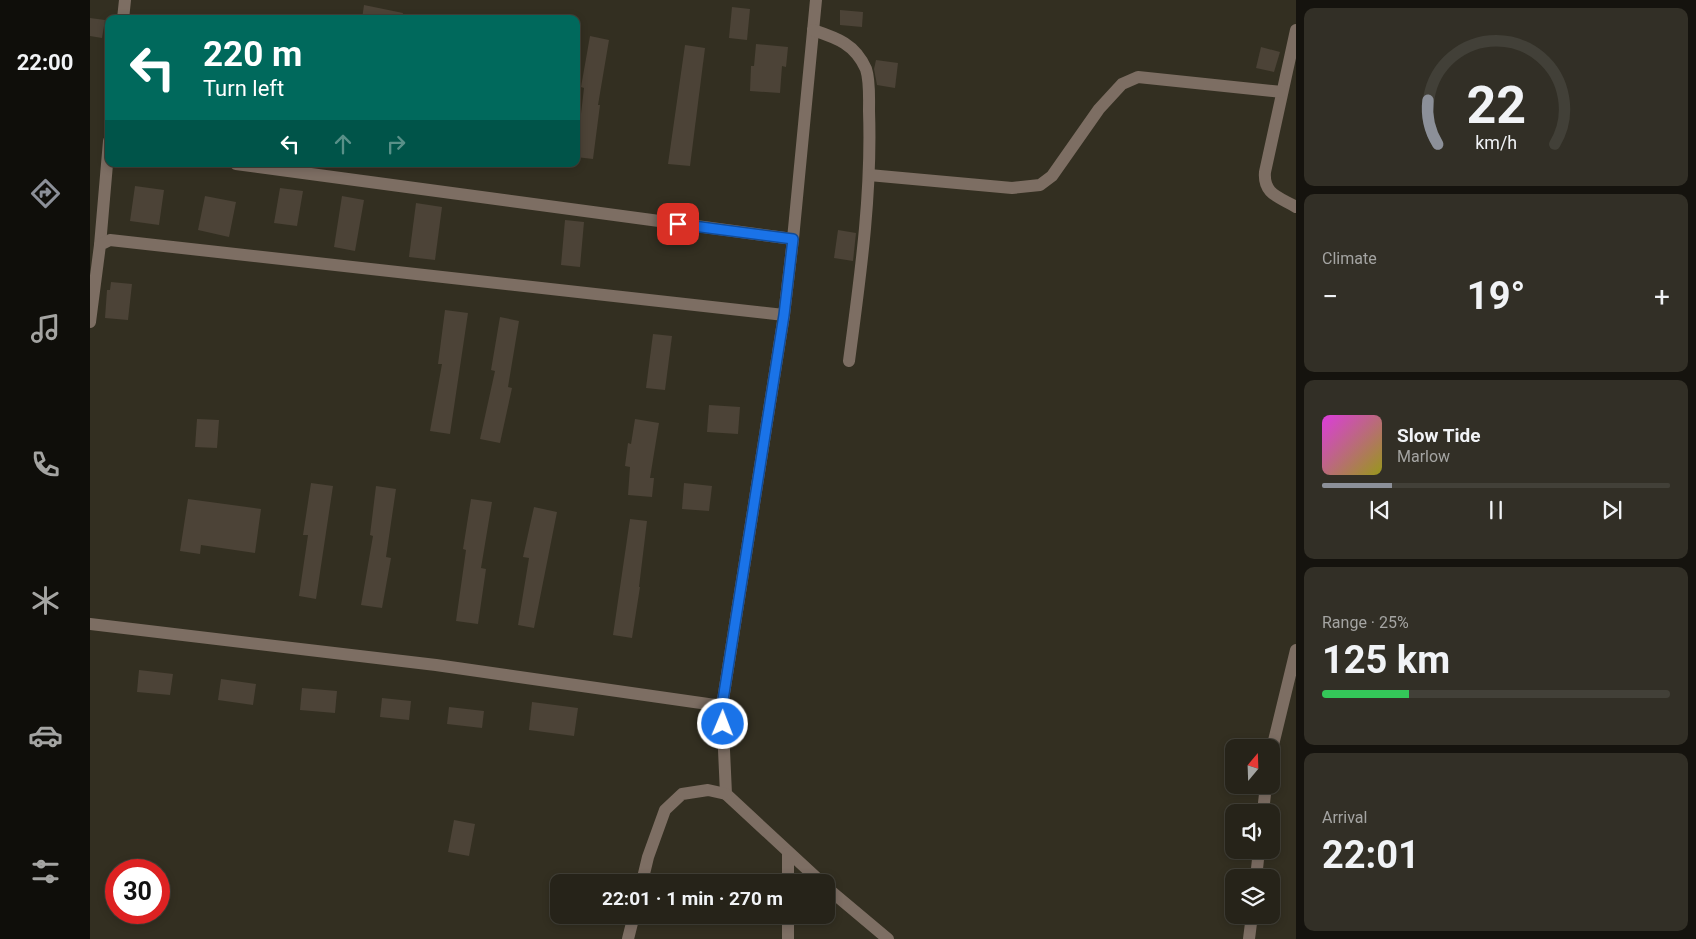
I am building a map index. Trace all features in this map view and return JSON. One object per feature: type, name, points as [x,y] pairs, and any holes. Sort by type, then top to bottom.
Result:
[{"type":"street","points":[[124,15],[126,0]]},
{"type":"street","points":[[726,794],[722,706],[784,315],[816,0]]},
{"type":"street","points":[[813,30],[842,40],[866,70],[870,147],[866,231],[849,361]]},
{"type":"street","points":[[1296,30],[1264,172],[1264,183],[1268,191],[1296,207]]},
{"type":"street","points":[[869,175],[1012,188],[1040,185],[1052,176],[1099,109],[1122,84],[1138,77],[1282,92]]},
{"type":"street","points":[[90,322],[100,245],[106,167]]},
{"type":"street","points":[[258,167],[793,239]]},
{"type":"street","points":[[100,245],[110,240],[784,315]]},
{"type":"street","points":[[90,624],[436,665],[722,706]]},
{"type":"street","points":[[1274,739],[1296,650]]},
{"type":"street","points":[[644,874],[665,810],[682,794],[708,790],[726,794],[812,874]]},
{"type":"street","points":[[788,853],[788,874]]},
{"type":"street","points":[[835,895],[888,939]]},
{"type":"street","points":[[628,939],[632,924]]},
{"type":"street","points":[[788,924],[788,939]]},
{"type":"street","points":[[1249,939],[1251,924]]},
{"type":"building","points":[[364,5],[403,13],[403,15],[363,15]]},
{"type":"building","points":[[732,7],[750,9],[747,40],[729,38]]},
{"type":"building","points":[[840,10],[863,12],[862,27],[840,25]]},
{"type":"building","points":[[90,18],[105,20],[102,38],[90,36]]},
{"type":"building","points":[[590,36],[609,40],[598,105],[600,105],[593,159],[580,157],[580,122],[584,88],[581,87]]},
{"type":"building","points":[[756,44],[788,47],[786,67],[782,66],[780,93],[750,91],[751,66],[754,66]]},
{"type":"building","points":[[685,45],[705,48],[690,166],[668,164]]},
{"type":"building","points":[[1261,47],[1280,52],[1274,72],[1256,68]]},
{"type":"building","points":[[876,60],[898,63],[895,88],[877,85],[874,69]]},
{"type":"building","points":[[135,186],[164,190],[159,225],[130,221]]},
{"type":"building","points":[[280,188],[303,191],[297,226],[274,223]]},
{"type":"building","points":[[205,196],[236,202],[229,237],[198,230]]},
{"type":"building","points":[[342,196],[364,200],[355,251],[334,247]]},
{"type":"building","points":[[416,203],[442,207],[435,260],[409,257]]},
{"type":"building","points":[[565,220],[584,222],[580,267],[561,265]]},
{"type":"building","points":[[838,230],[856,233],[853,261],[834,258]]},
{"type":"building","points":[[111,282],[132,284],[128,320],[105,318],[107,290],[110,290]]},
{"type":"building","points":[[445,310],[468,313],[450,434],[430,431],[442,364],[438,364]]},
{"type":"building","points":[[500,317],[519,321],[508,387],[512,388],[500,443],[480,439],[495,371],[491,370]]},
{"type":"building","points":[[653,334],[672,336],[665,390],[646,388]]},
{"type":"building","points":[[709,405],[740,407],[738,434],[707,432]]},
{"type":"building","points":[[197,419],[219,420],[217,448],[195,447]]},
{"type":"building","points":[[635,419],[659,423],[650,478],[654,478],[652,497],[628,495],[630,467],[625,466],[628,443],[631,444]]},
{"type":"building","points":[[311,483],[333,486],[316,599],[299,596],[308,535],[303,535]]},
{"type":"building","points":[[684,483],[712,486],[709,511],[682,509]]},
{"type":"building","points":[[376,486],[396,489],[386,557],[391,558],[382,608],[361,605],[373,536],[370,535]]},
{"type":"building","points":[[188,499],[261,509],[255,553],[201,545],[200,554],[180,551]]},
{"type":"building","points":[[471,499],[492,502],[481,568],[486,569],[478,624],[456,621],[466,550],[463,549]]},
{"type":"building","points":[[534,507],[557,512],[534,628],[518,625],[529,558],[523,557]]},
{"type":"building","points":[[630,519],[647,521],[632,638],[613,635]]},
{"type":"building","points":[[139,670],[173,674],[170,695],[137,692]]},
{"type":"building","points":[[221,679],[256,684],[253,705],[218,700]]},
{"type":"building","points":[[302,688],[337,691],[335,713],[300,710]]},
{"type":"building","points":[[382,698],[411,701],[409,720],[380,717]]},
{"type":"building","points":[[532,702],[578,708],[574,736],[529,730]]},
{"type":"building","points":[[449,707],[484,711],[482,728],[447,724]]},
{"type":"building","points":[[454,820],[475,824],[469,856],[448,852]]},
{"type":"route","points":[[678,224],[793,239],[784,315],[722,706],[723,724]]}]
